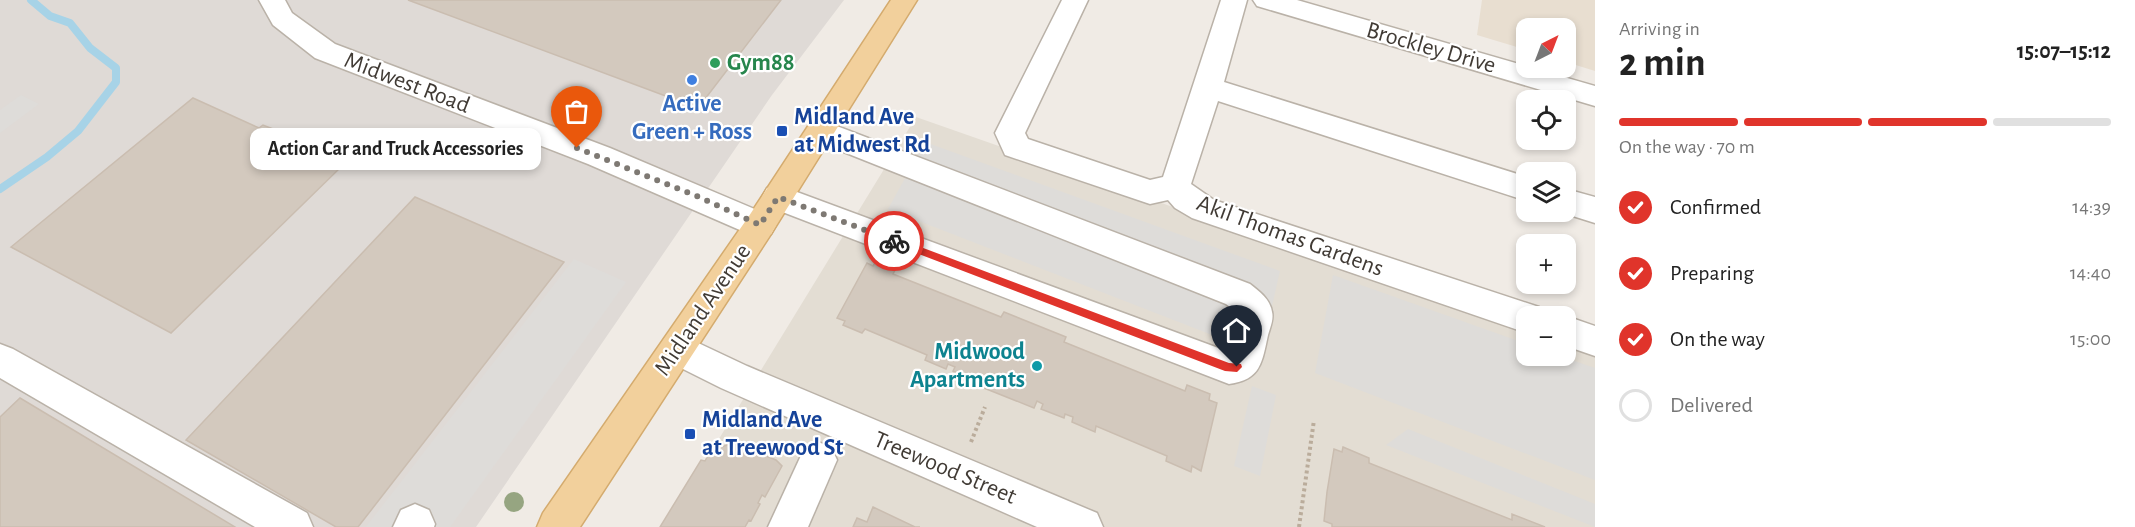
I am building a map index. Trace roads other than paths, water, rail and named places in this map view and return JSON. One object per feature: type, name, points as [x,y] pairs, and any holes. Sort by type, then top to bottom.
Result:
[{"type":"main road","name":"Midland Avenue","points":[[557,527],[760,225],[904,0]]},
{"type":"street","name":"Midwest Road","points":[[272,0],[282,19],[325,51],[599,156],[760,225]]},
{"type":"street","points":[[1075,0],[1010,133],[1016,147],[1150,192],[1175,187]]},
{"type":"street","name":"Akil Thomas Gardens","points":[[1234,0],[1175,187],[1186,199],[1203,209],[1516,314]]},
{"type":"street","name":"Brockley Drive","points":[[1266,0],[1595,96]]},
{"type":"street","points":[[1208,87],[1516,185]]},
{"type":"street","points":[[778,197],[1229,368],[1237,367],[1244,361],[1256,314],[1253,306],[1238,294],[820,130]]},
{"type":"street","points":[[1576,204],[1595,210]]},
{"type":"street","points":[[1576,335],[1595,341]]},
{"type":"street","name":"Treewood Street","points":[[677,349],[734,377],[1083,527]]},
{"type":"street","points":[[0,360],[293,527]]},
{"type":"street","points":[[788,527],[818,460]]},
{"type":"waterway","points":[[0,189],[47,157],[78,131],[116,82],[116,68],[90,48],[70,23],[50,16],[31,0]]},
{"type":"place","name":"Gym88","points":[[715,63]]},
{"type":"place","name":"Active Green + Ross","points":[[692,80]]},
{"type":"place","name":"Midland Ave at Midwest Rd","points":[[782,131]]},
{"type":"place","name":"Action Car and Truck Accessories","points":[[577,148]]},
{"type":"place","name":"Midwood Apartments","points":[[1037,366]]},
{"type":"place","name":"Midland Ave at Treewood St","points":[[690,434]]}]
